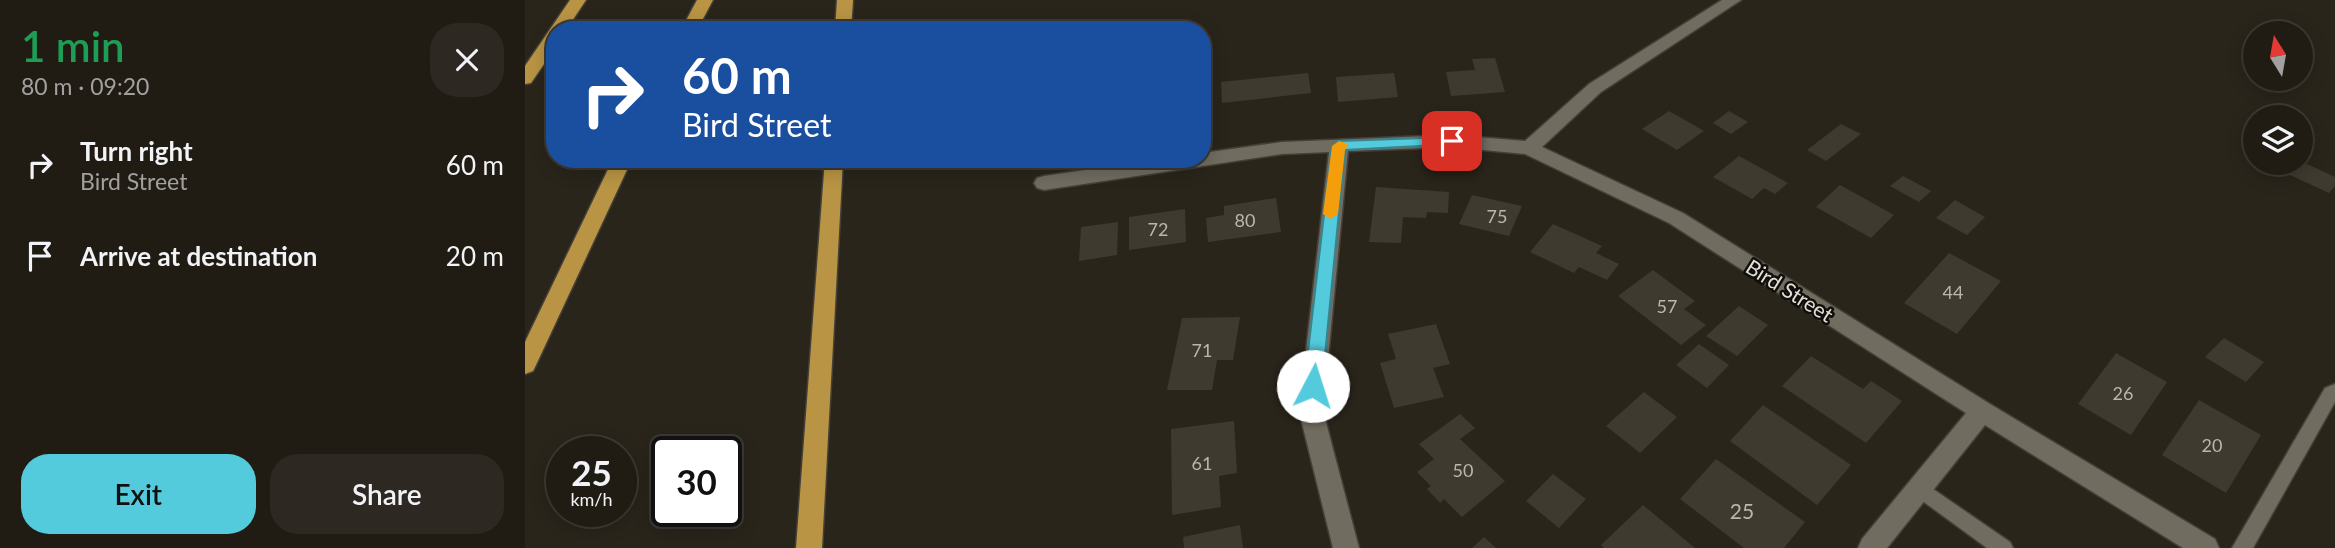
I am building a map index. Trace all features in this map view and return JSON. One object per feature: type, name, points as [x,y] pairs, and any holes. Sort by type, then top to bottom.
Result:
[{"type":"highway","points":[[564,21],[578,0]]},
{"type":"highway","points":[[694,21],[705,0]]},
{"type":"highway","points":[[844,21],[845,0]]},
{"type":"highway","points":[[525,79],[546,48]]},
{"type":"highway","points":[[525,365],[619,168]]},
{"type":"highway","points":[[809,548],[833,168]]},
{"type":"street","points":[[1529,148],[1595,88],[1733,0]]},
{"type":"street","name":"Bird Street","points":[[1211,158],[1282,148],[1452,141],[1529,148],[1676,218],[2206,548]]},
{"type":"street","points":[[1339,146],[1325,257],[1311,411],[1346,548]]},
{"type":"street","name":"Bird Street","points":[[1044,183],[1146,168]]},
{"type":"street","points":[[1871,548],[1982,411]]},
{"type":"lane","points":[[2242,548],[2331,393],[2335,391]]},
{"type":"lane","points":[[1920,488],[2003,548]]},
{"type":"building","points":[[1495,58],[1505,92],[1451,96],[1446,72],[1475,70],[1472,59]]},
{"type":"building","points":[[1308,73],[1311,93],[1222,103],[1221,82]]},
{"type":"building","points":[[1394,73],[1398,97],[1338,102],[1336,77]]},
{"type":"building","points":[[1669,111],[1704,131],[1677,150],[1642,129]]},
{"type":"building","points":[[1729,111],[1748,122],[1731,134],[1713,123]]},
{"type":"building","points":[[1841,124],[1861,134],[1826,161],[1807,150]]},
{"type":"building","points":[[1739,156],[1788,183],[1775,194],[1764,188],[1752,199],[1713,177]]},
{"type":"building","points":[[2313,167],[2335,177],[2335,186],[2329,193],[2290,175],[2313,175]]},
{"type":"building","points":[[1903,176],[1931,191],[1919,202],[1890,186]]},
{"type":"building","points":[[1840,185],[1894,215],[1871,238],[1816,207]]},
{"type":"building","points":[[1376,187],[1449,192],[1448,213],[1427,212],[1426,218],[1403,217],[1401,243],[1369,242]]},
{"type":"building","points":[[1472,195],[1522,206],[1509,236],[1459,224]]},
{"type":"building","points":[[1276,198],[1281,232],[1208,242],[1206,218],[1224,215],[1224,206]]},
{"type":"building","points":[[1955,200],[1985,217],[1967,235],[1936,218]]},
{"type":"building","points":[[1185,209],[1186,242],[1129,250],[1129,217]]},
{"type":"building","points":[[1118,222],[1117,255],[1079,261],[1081,227]]},
{"type":"building","points":[[1553,224],[1602,246],[1596,253],[1619,264],[1607,280],[1579,267],[1574,273],[1530,252]]},
{"type":"building","points":[[1949,253],[2001,281],[1957,334],[1904,303]]},
{"type":"building","points":[[1653,270],[1695,301],[1684,309],[1706,325],[1681,345],[1618,296]]},
{"type":"building","points":[[1739,306],[1768,325],[1737,356],[1706,336]]},
{"type":"building","points":[[1240,317],[1233,360],[1217,360],[1212,390],[1167,390],[1182,318]]},
{"type":"building","points":[[1436,324],[1450,364],[1433,368],[1444,397],[1394,408],[1380,363],[1396,359],[1388,334]]},
{"type":"building","points":[[2224,338],[2264,362],[2246,382],[2205,357]]},
{"type":"building","points":[[1699,344],[1729,365],[1707,388],[1676,365]]},
{"type":"building","points":[[2116,353],[2167,382],[2131,435],[2078,404]]},
{"type":"building","points":[[1811,356],[1863,389],[1871,381],[1902,401],[1866,443],[1782,386]]},
{"type":"building","points":[[1644,392],[1677,417],[1640,453],[1606,426]]},
{"type":"building","points":[[2199,400],[2261,435],[2226,493],[2162,455]]},
{"type":"building","points":[[1763,405],[1851,465],[1817,505],[1730,441]]},
{"type":"building","points":[[1460,414],[1475,428],[1460,439],[1505,481],[1462,517],[1444,499],[1440,503],[1427,489],[1431,486],[1417,472],[1434,459],[1419,444]]},
{"type":"building","points":[[1234,421],[1237,473],[1219,476],[1221,507],[1172,515],[1171,429]]},
{"type":"building","points":[[1716,459],[1805,522],[1784,548],[1744,548],[1680,499]]},
{"type":"building","points":[[1553,474],[1586,499],[1559,528],[1526,501]]},
{"type":"building","points":[[1643,505],[1695,548],[1604,548],[1601,545]]},
{"type":"building","points":[[1240,525],[1243,548],[1184,548],[1183,537]]},
{"type":"building","points":[[1484,537],[1496,548],[1472,548]]},
{"type":"slow traffic","points":[[1330,214],[1341,146]]},
{"type":"route","points":[[1313,386],[1339,146],[1452,141]]}]
